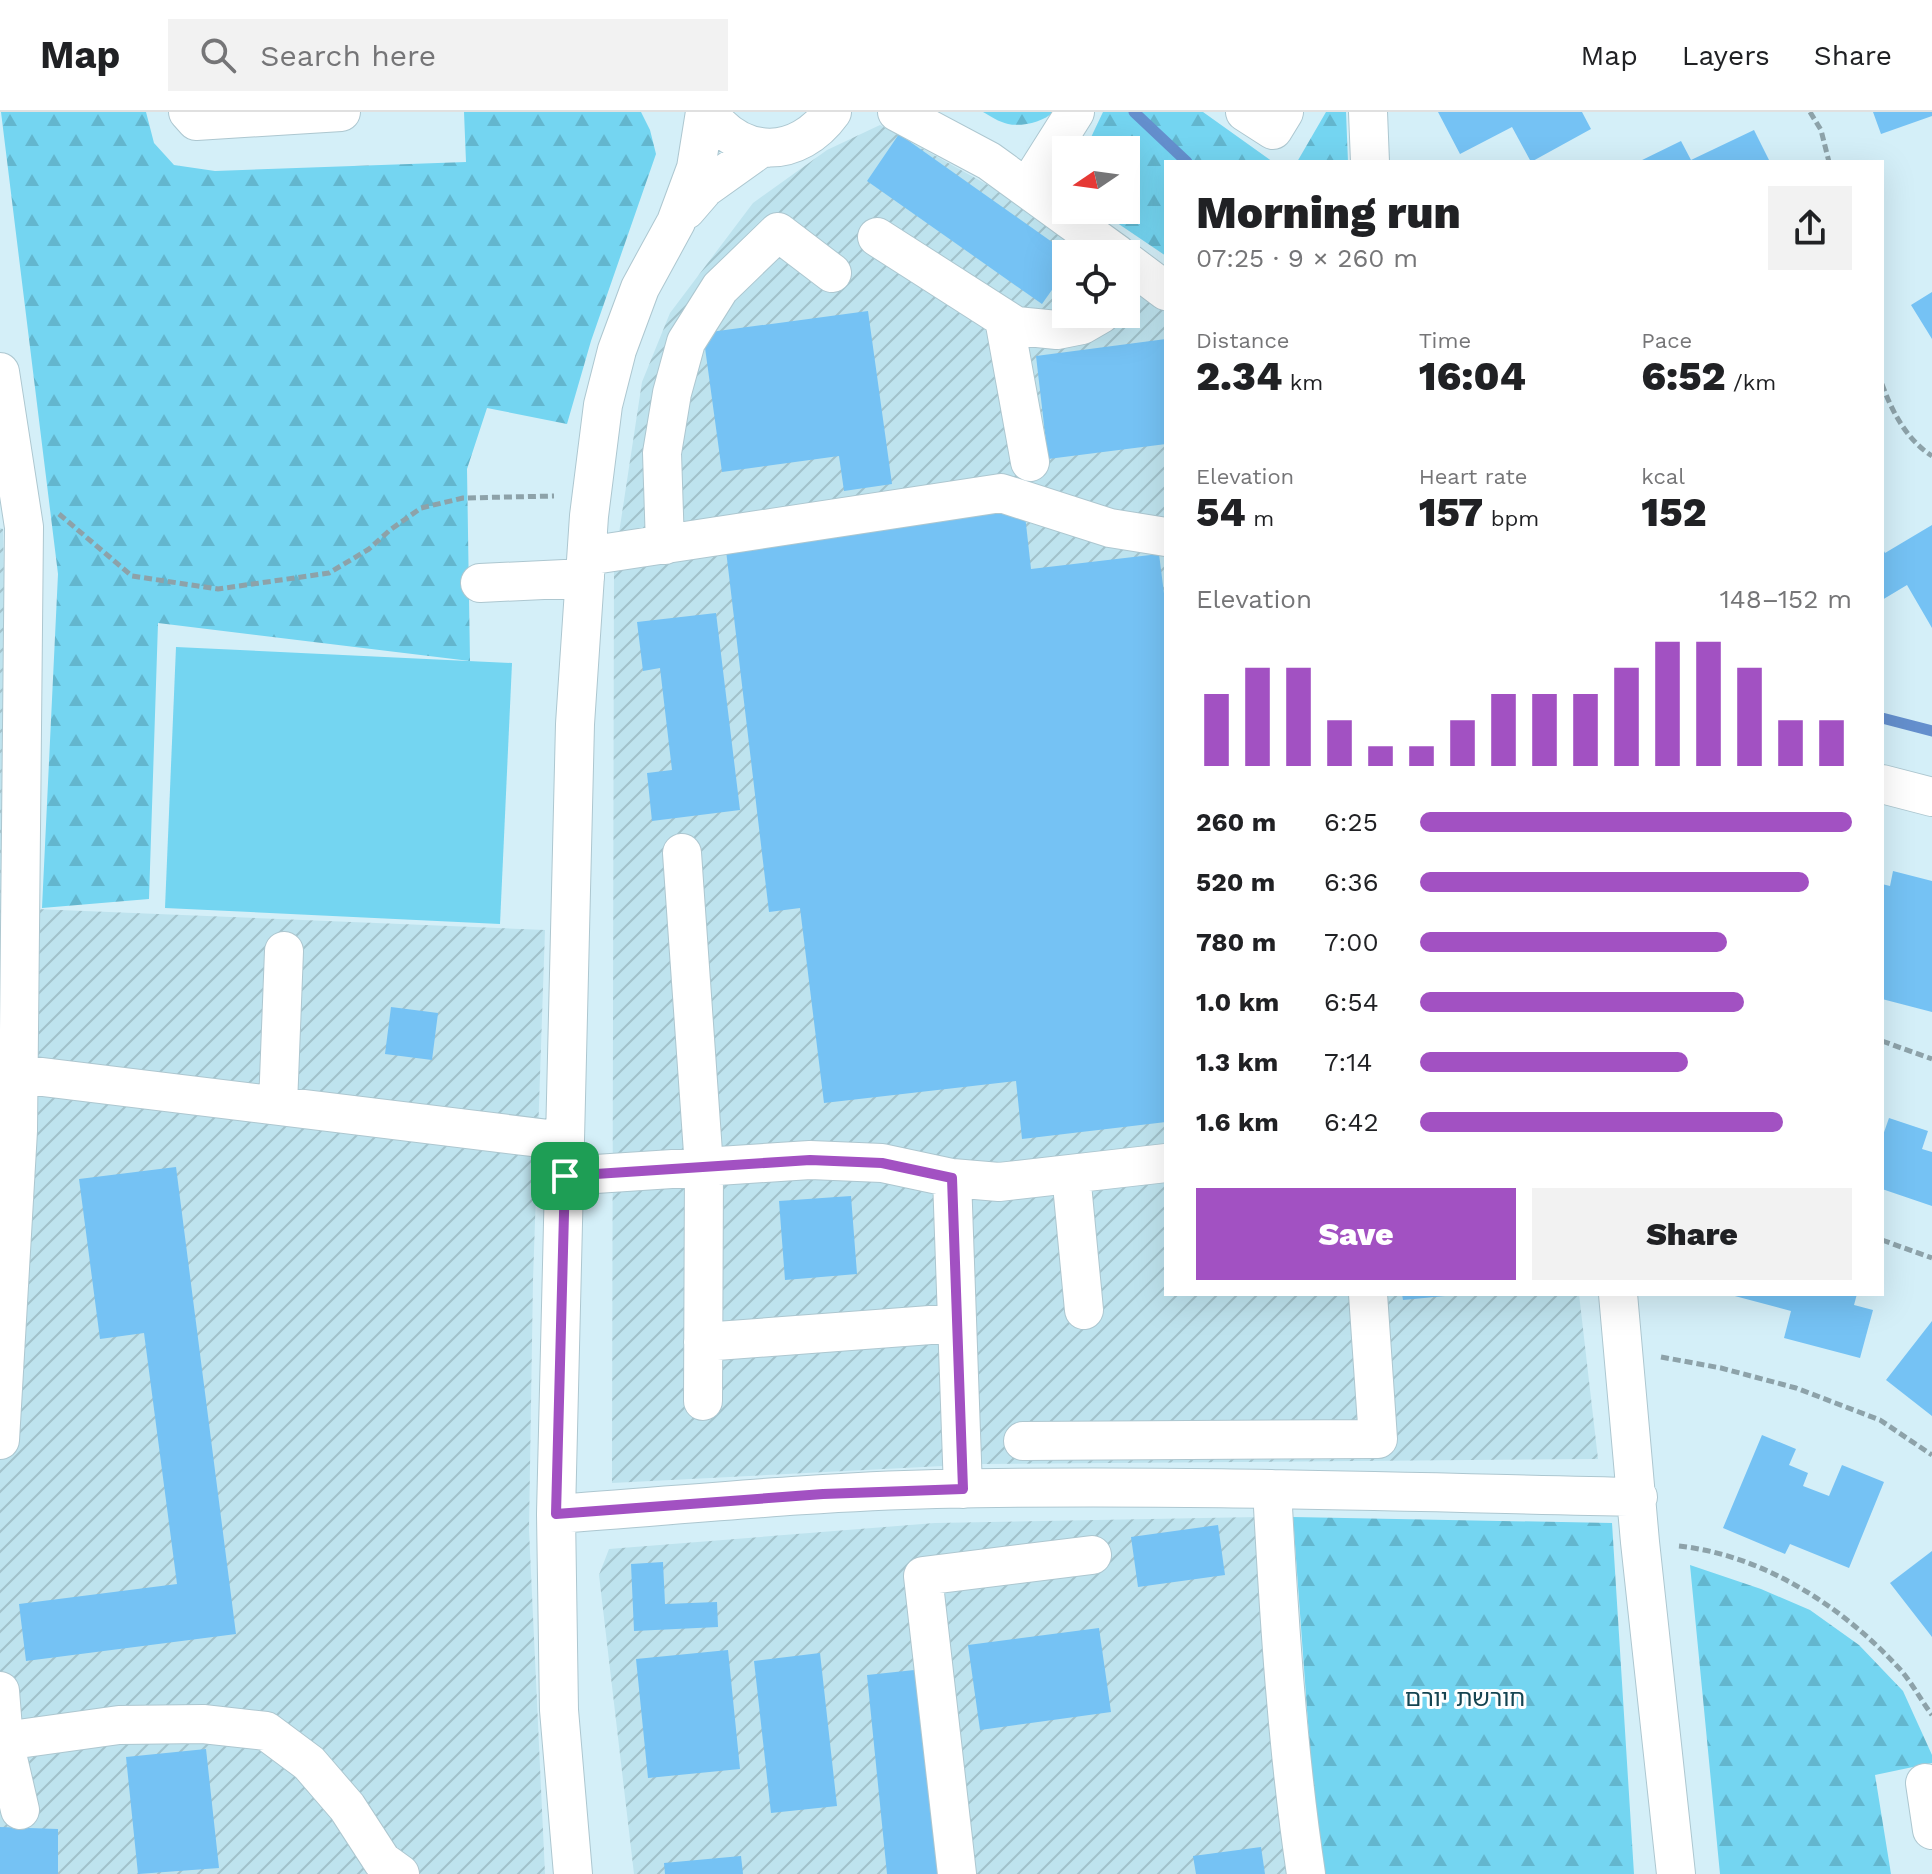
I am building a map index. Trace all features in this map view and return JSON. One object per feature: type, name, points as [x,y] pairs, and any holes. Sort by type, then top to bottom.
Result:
[{"type":"street","points":[[188,112],[196,121],[341,112]]},
{"type":"street","points":[[706,112],[738,141],[761,148],[785,147],[805,139],[822,126],[832,112]]},
{"type":"street","points":[[573,1874],[559,1710],[556,1514],[575,724],[586,567],[603,405],[617,350],[640,288],[676,222],[696,168],[706,112]]},
{"type":"street","points":[[897,112],[989,161],[1098,240]]},
{"type":"street","points":[[1027,188],[1075,112]]},
{"type":"street","points":[[1245,112],[1273,130],[1284,112]]},
{"type":"street","points":[[1368,112],[1370,160]]},
{"type":"street","points":[[676,222],[705,188],[761,148]]},
{"type":"street","points":[[665,545],[662,453],[672,393],[686,342],[720,288],[778,232],[832,273]]},
{"type":"street","points":[[877,237],[1016,326],[1067,328]]},
{"type":"street","points":[[1004,319],[1030,462]]},
{"type":"street","points":[[0,372],[24,527],[18,1131],[2,1362],[0,1440]]},
{"type":"street","points":[[480,583],[586,567],[665,545],[1001,493],[1110,528],[1164,537]]},
{"type":"street","points":[[1884,785],[1932,797]]},
{"type":"street","points":[[682,853],[704,1167],[703,1401]]},
{"type":"street","points":[[278,1105],[284,951]]},
{"type":"street","points":[[18,1074],[278,1105],[565,1158],[704,1167],[810,1160],[882,1163],[952,1178],[999,1182],[1164,1163]]},
{"type":"street","points":[[1071,1174],[1084,1310]]},
{"type":"street","points":[[952,1178],[963,1489]]},
{"type":"street","points":[[1023,1441],[1378,1439],[1368,1296]]},
{"type":"street","points":[[1618,1296],[1640,1542],[1676,1874]]},
{"type":"street","points":[[703,1342],[957,1323]]},
{"type":"street","points":[[556,1514],[823,1494],[963,1489],[1272,1489],[1638,1497]]},
{"type":"street","points":[[1272,1489],[1279,1616],[1297,1813],[1306,1874]]},
{"type":"street","points":[[957,1874],[923,1576],[1092,1555]]},
{"type":"street","points":[[0,1691],[4,1741],[20,1810]]},
{"type":"street","points":[[4,1741],[119,1725],[203,1724],[266,1731],[309,1763],[347,1807],[382,1861],[400,1874]]},
{"type":"street","points":[[1925,1783],[1932,1830]]},
{"type":"path","points":[[1810,112],[1821,130],[1828,160]]},
{"type":"path","points":[[1884,390],[1889,404],[1916,446],[1932,456]]},
{"type":"path","points":[[16,477],[132,576],[218,589],[329,573],[369,549],[421,508],[463,498],[592,495]]},
{"type":"path","points":[[1884,1042],[1932,1059]]},
{"type":"path","points":[[1884,1241],[1932,1258]]},
{"type":"path","points":[[1624,1351],[1721,1368],[1796,1388],[1880,1420],[1932,1455]]},
{"type":"path","points":[[1640,1542],[1707,1549],[1784,1579],[1845,1616],[1898,1667],[1932,1715]]},
{"type":"shaded area","points":[[880,125],[1031,209],[1073,240],[1052,240],[1052,328],[1140,328],[1140,290],[1164,308],[1164,1296],[1579,1296],[1598,1459],[982,1464],[612,1483],[614,566],[642,382],[670,313],[753,203],[827,150]]},
{"type":"shaded area","points":[[0,528],[3,529],[11,908],[545,930],[533,1280],[529,1530],[545,1874],[0,1874]]},
{"type":"shaded area","points":[[1258,1517],[1301,1874],[634,1874],[599,1575],[609,1549],[935,1523]]},
{"type":"green space","points":[[1,112],[146,112],[154,143],[174,165],[215,171],[466,162],[464,112],[641,112],[650,130],[656,154],[591,341],[567,424],[487,408],[467,469],[470,661],[158,623],[149,899],[42,908],[58,574]]},
{"type":"green space","points":[[983,112],[1053,112],[1032,123],[1013,125]]},
{"type":"green space","points":[[1103,112],[1203,112],[1270,160],[1164,160],[1164,255],[1119,224],[1140,224],[1140,136],[1092,136]]},
{"type":"green space","points":[[1326,112],[1346,112],[1348,160],[1298,160]]},
{"type":"green space","points":[[176,647],[512,663],[500,924],[165,908]]},
{"type":"green space","name":"חורשת יורם","points":[[1293,1517],[1612,1523],[1634,1874],[1319,1874]]},
{"type":"green space","points":[[1690,1565],[1761,1589],[1810,1610],[1859,1645],[1903,1691],[1932,1755],[1932,1763],[1875,1775],[1891,1874],[1720,1874]]},
{"type":"building","points":[[1438,112],[1582,112],[1591,129],[1535,160],[1530,160],[1512,127],[1460,154]]},
{"type":"building","points":[[1873,112],[1932,112],[1932,116],[1881,134]]},
{"type":"building","points":[[1754,130],[1769,160],[1691,160]]},
{"type":"building","points":[[899,134],[1052,242],[1052,290],[1042,304],[867,181]]},
{"type":"building","points":[[1681,141],[1691,160],[1642,160]]},
{"type":"building","points":[[1932,292],[1932,339],[1911,305]]},
{"type":"building","points":[[868,311],[892,484],[844,491],[839,456],[722,472],[703,333]]},
{"type":"building","points":[[1164,339],[1164,444],[1048,459],[1036,356]]},
{"type":"building","points":[[1024,506],[1031,569],[1159,554],[1164,593],[1164,1122],[1022,1139],[1016,1081],[824,1103],[800,908],[769,912],[725,542]]},
{"type":"building","points":[[1932,525],[1932,628],[1907,585],[1884,599],[1885,553]]},
{"type":"building","points":[[716,613],[740,810],[652,821],[647,773],[672,770],[660,668],[643,671],[637,622]]},
{"type":"building","points":[[1893,871],[1932,881],[1932,1012],[1884,1000],[1884,884],[1890,886]]},
{"type":"building","points":[[391,1007],[438,1013],[432,1060],[385,1054]]},
{"type":"building","points":[[1889,1118],[1928,1131],[1922,1149],[1932,1152],[1932,1206],[1884,1190],[1884,1132]]},
{"type":"building","points":[[176,1167],[236,1634],[26,1661],[19,1604],[177,1584],[144,1333],[100,1339],[79,1179]]},
{"type":"building","points":[[851,1196],[857,1274],[785,1280],[779,1201]]},
{"type":"building","points":[[1402,1296],[1445,1296],[1403,1300]]},
{"type":"building","points":[[1735,1296],[1856,1296],[1854,1305],[1873,1310],[1860,1358],[1784,1338],[1791,1311]]},
{"type":"building","points":[[1932,1321],[1932,1416],[1886,1380]]},
{"type":"building","points":[[1762,1435],[1796,1449],[1789,1465],[1808,1473],[1803,1486],[1829,1496],[1842,1465],[1884,1482],[1849,1568],[1790,1544],[1785,1554],[1723,1528]]},
{"type":"building","points":[[1218,1525],[1225,1575],[1138,1587],[1131,1537]]},
{"type":"building","points":[[1932,1551],[1932,1637],[1890,1583]]},
{"type":"building","points":[[663,1562],[665,1604],[717,1602],[718,1627],[634,1631],[631,1564]]},
{"type":"building","points":[[1099,1628],[1111,1712],[980,1730],[968,1645]]},
{"type":"building","points":[[728,1650],[740,1769],[648,1778],[636,1659]]},
{"type":"building","points":[[820,1653],[837,1806],[771,1813],[754,1661]]},
{"type":"building","points":[[924,1669],[945,1874],[887,1874],[867,1675]]},
{"type":"building","points":[[206,1749],[219,1868],[138,1874],[126,1757]]},
{"type":"building","points":[[0,1827],[58,1829],[58,1874],[0,1874]]},
{"type":"building","points":[[1261,1847],[1265,1874],[1196,1874],[1193,1856]]},
{"type":"building","points":[[741,1856],[743,1874],[665,1874],[664,1863]]},
{"type":"waterway","points":[[1134,112],[1185,160]]},
{"type":"waterway","points":[[1884,719],[1932,731]]},
{"type":"route","points":[[810,1160],[882,1163],[952,1178],[963,1489],[823,1494],[556,1514],[565,1176],[810,1160]]}]
